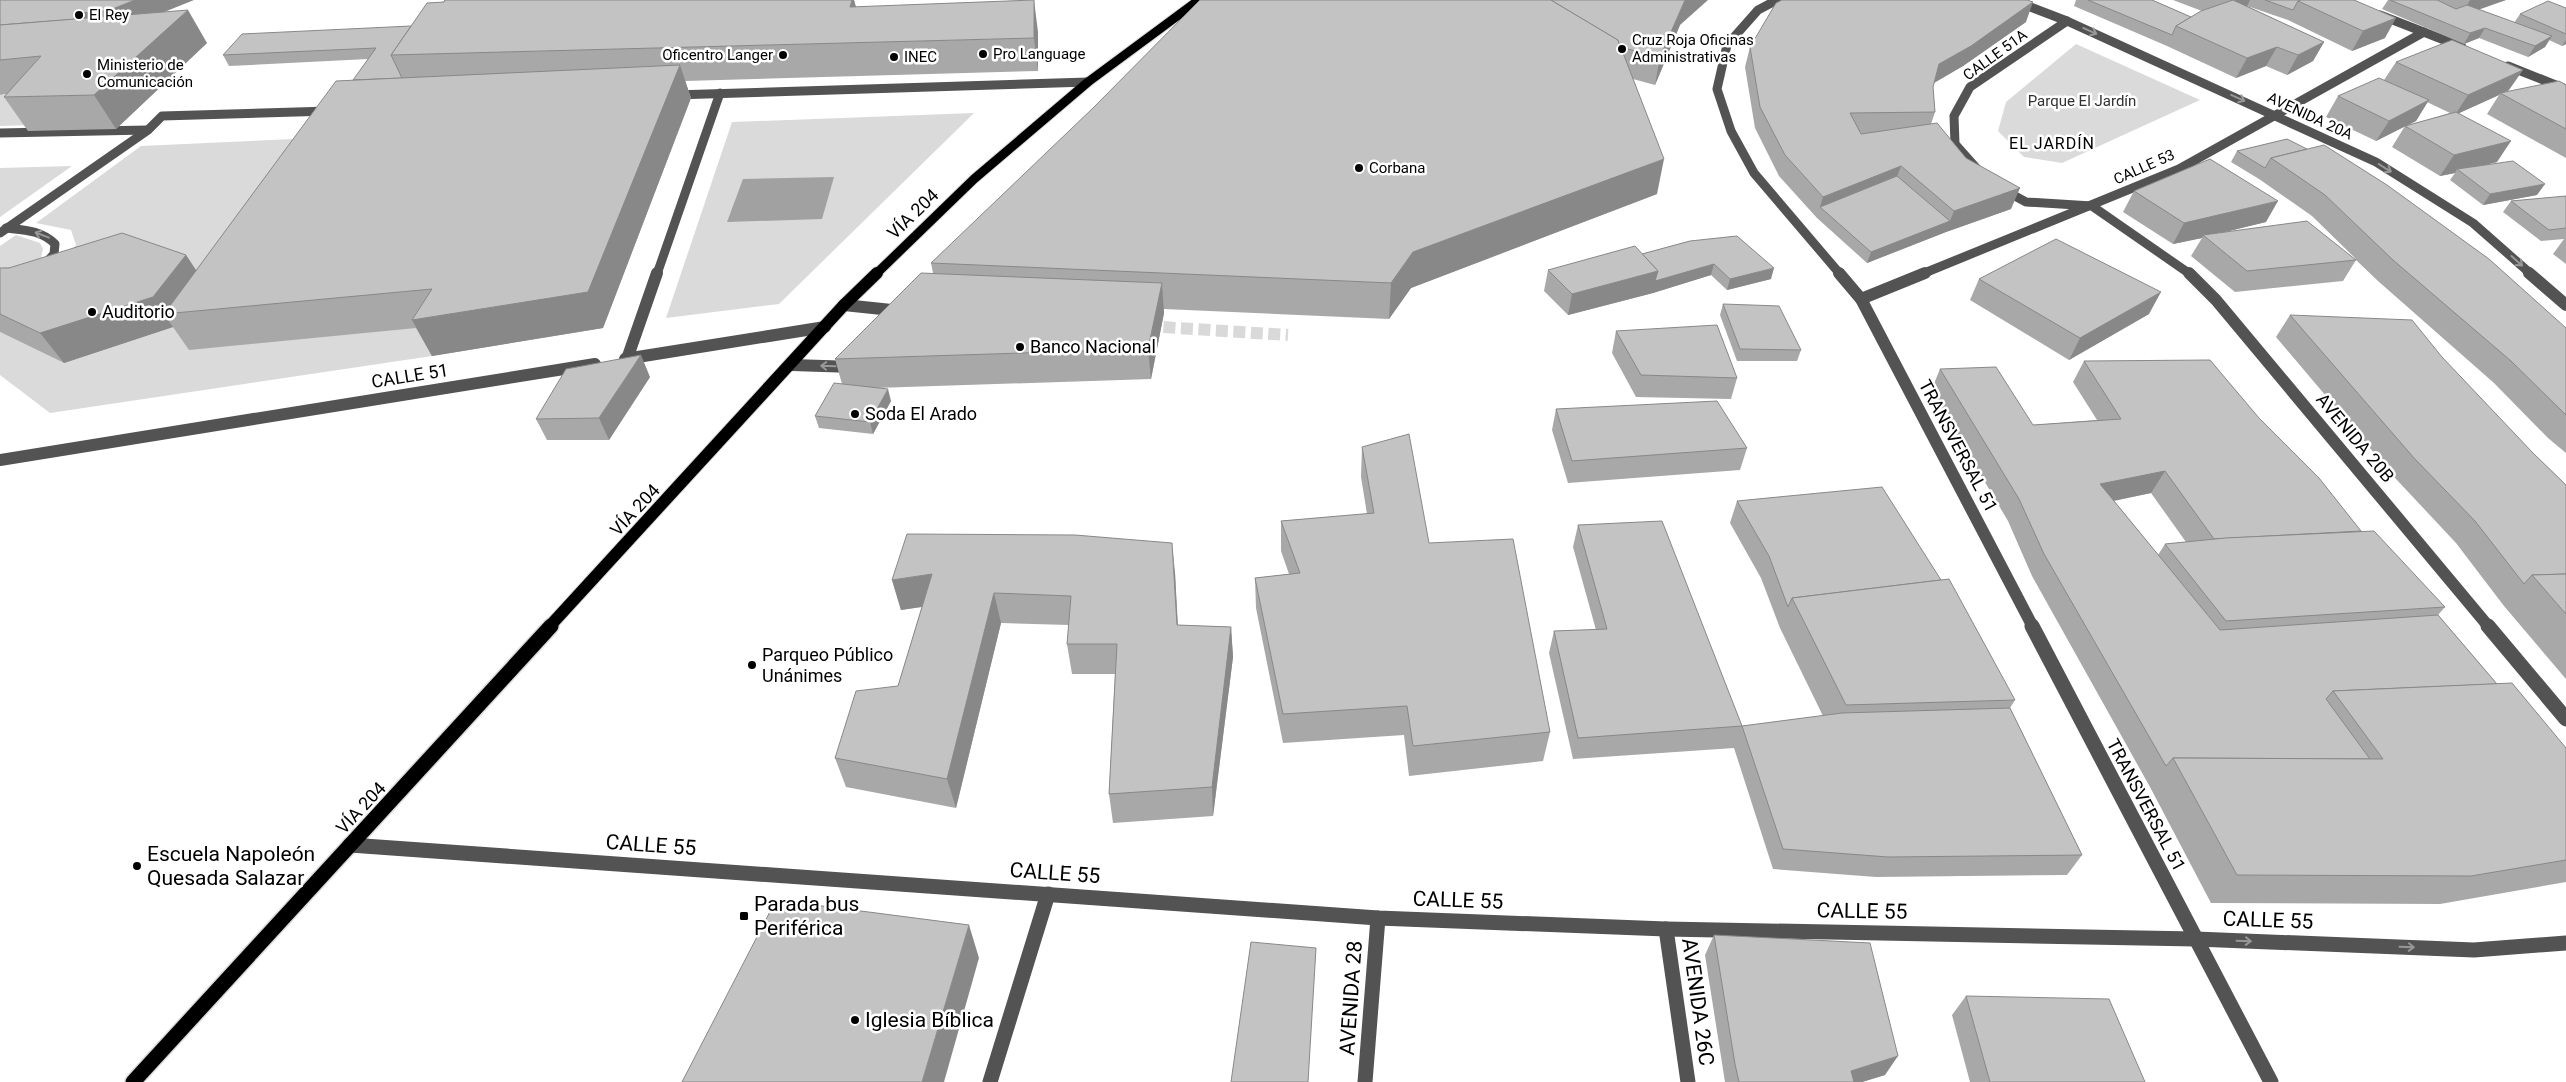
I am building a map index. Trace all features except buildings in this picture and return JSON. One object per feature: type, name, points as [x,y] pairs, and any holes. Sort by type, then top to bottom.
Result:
[{"type":"main road","name":"VÍA 204","points":[[132,1082],[792,365],[844,305],[974,179],[1088,82],[1199,0]]},
{"type":"street","name":"TRANSVERSAL 51","points":[[1777,0],[1758,10],[1727,45],[1717,89],[1732,131],[1754,173],[1861,299],[2271,1082]]},
{"type":"street","name":"AVENIDA 20A","points":[[2012,0],[2067,21],[2376,162],[2473,223],[2566,305]]},
{"type":"street","points":[[2370,11],[2468,50]]},
{"type":"street","name":"CALLE 51A","points":[[2067,21],[1970,87],[1954,116],[1955,144],[1987,179],[2026,202],[2092,206]]},
{"type":"street","name":"CALLE 53","points":[[1861,299],[2179,169],[2274,114],[2424,32]]},
{"type":"street","points":[[2495,61],[2566,89]]},
{"type":"street","points":[[660,96],[1088,82]]},
{"type":"street","points":[[617,361],[720,93]]},
{"type":"street","points":[[3,231],[148,130],[162,116],[343,110]]},
{"type":"street","points":[[0,133],[148,130]]},
{"type":"street","name":"AVENIDA 20B","points":[[2092,206],[2189,273],[2216,300],[2566,719]]},
{"type":"street","points":[[3,231],[44,233],[55,244],[54,254],[35,276]]},
{"type":"street","points":[[844,305],[910,311]]},
{"type":"street","name":"CALLE 51","points":[[0,460],[825,327]]},
{"type":"street","points":[[792,365],[864,368]]},
{"type":"street","name":"CALLE 55","points":[[350,845],[1378,918],[1666,929],[2196,938],[2474,950],[2566,943]]},
{"type":"street","points":[[990,1082],[1048,894]]},
{"type":"street","name":"AVENIDA 28","points":[[1365,1082],[1378,918]]},
{"type":"street","name":"AVENIDA 26C","points":[[1666,929],[1688,1082]]},
{"type":"green space","name":"Parque El Jardín","points":[[2076,44],[2200,100],[2062,163],[2024,157],[1998,131],[2006,102]]},
{"type":"green space","points":[[64,89],[32,125],[0,126],[0,95]]},
{"type":"green space","points":[[974,113],[779,304],[666,318],[732,122]]},
{"type":"green space","points":[[339,137],[451,324],[432,356],[50,413],[0,375],[0,332],[64,363],[31,297],[76,245],[71,230],[36,223],[141,146]]},
{"type":"green space","points":[[72,166],[0,217],[0,168]]},
{"type":"green space","points":[[16,235],[40,243],[43,249],[41,258],[0,298],[0,246]]},
{"type":"shaded area","points":[[834,177],[822,219],[727,222],[743,179]]},
{"type":"tunnel","points":[[1146,326],[1288,335]]},
{"type":"place","name":"El Rey","points":[[79,15]]},
{"type":"place","name":"Cruz Roja Oficinas Administrativas","points":[[1622,49]]},
{"type":"place","name":"Pro Language","points":[[983,54]]},
{"type":"place","name":"Oficentro Langer","points":[[783,55]]},
{"type":"place","name":"INEC","points":[[894,57]]},
{"type":"place","name":"Ministerio de Comunicación","points":[[87,74]]},
{"type":"place","name":"Corbana","points":[[1359,168]]},
{"type":"place","name":"Auditorio","points":[[92,312]]},
{"type":"place","name":"Banco Nacional","points":[[1020,347]]},
{"type":"place","name":"Soda El Arado","points":[[855,414]]},
{"type":"place","name":"Parqueo Público Unánimes","points":[[752,665]]},
{"type":"place","name":"Escuela Napoleón Quesada Salazar","points":[[137,866]]},
{"type":"place","name":"Parada bus Periférica","points":[[744,916]]},
{"type":"place","name":"Iglesia Bíblica","points":[[855,1020]]},
{"type":"district","name":"EL JARDÍN","points":[[2052,143]]}]
